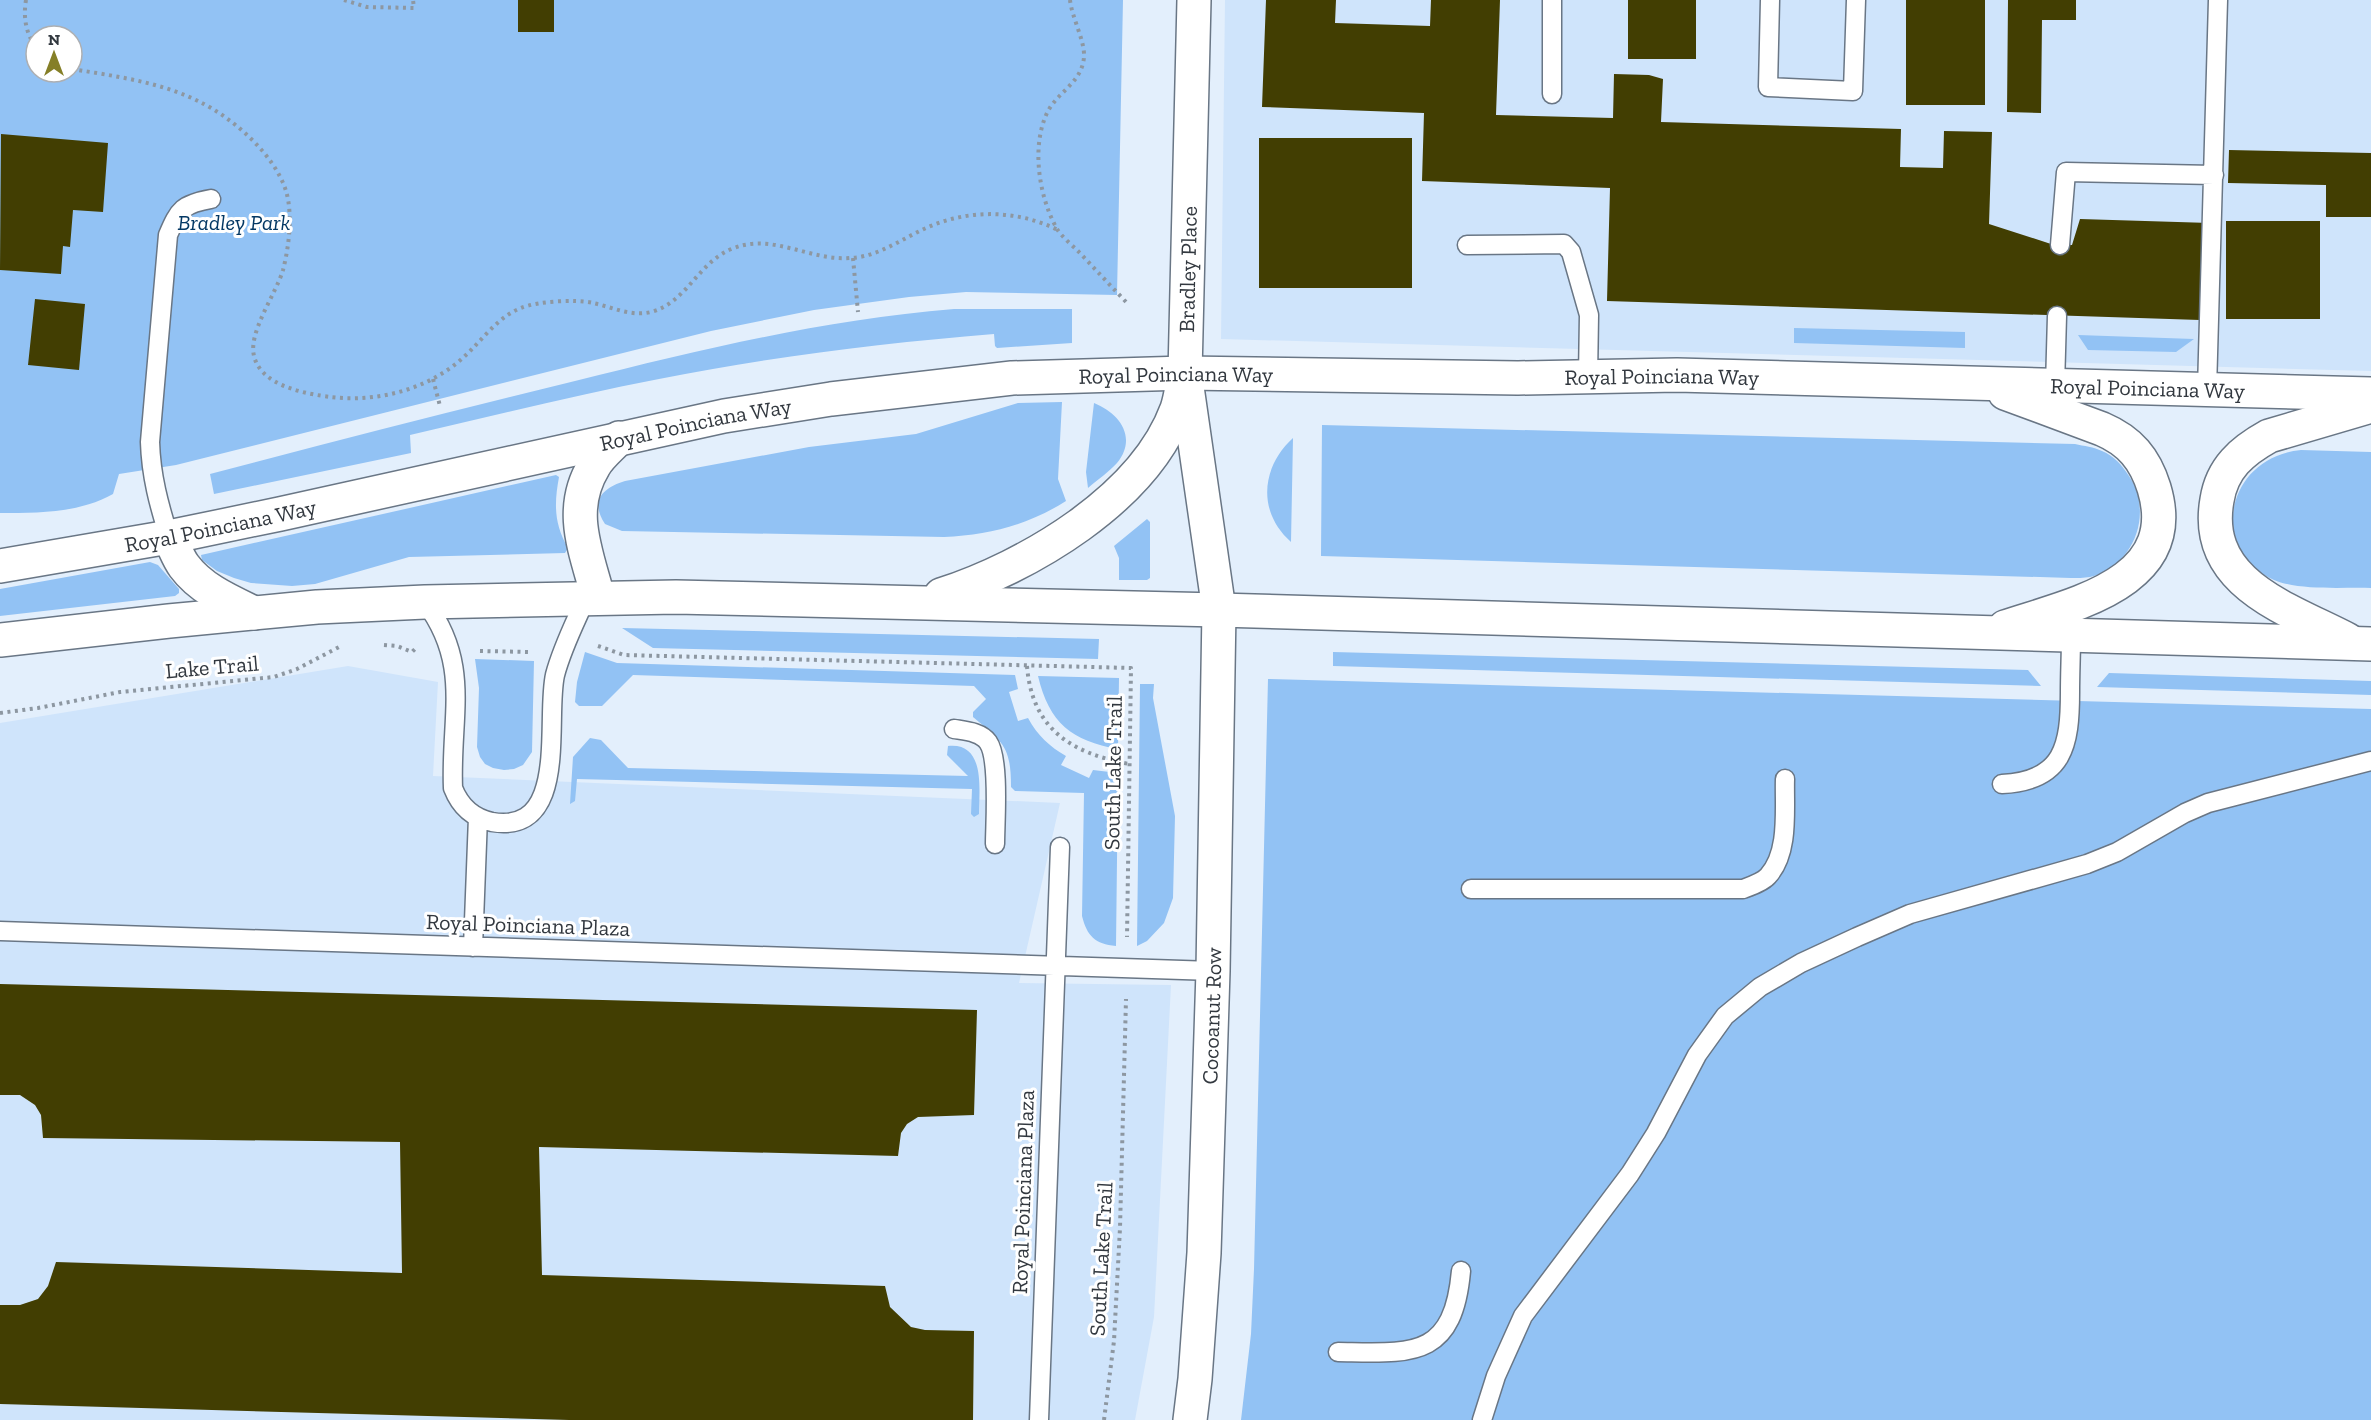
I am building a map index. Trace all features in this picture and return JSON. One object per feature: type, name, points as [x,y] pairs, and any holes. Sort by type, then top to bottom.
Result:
[{"type":"main road","name":"Bradley Place","points":[[1194,0],[1185,373],[1219,610]]},
{"type":"main road","name":"Royal Poinciana Way","points":[[0,566],[169,537],[724,416],[831,399],[1012,378],[1185,373],[1588,377],[1677,375],[2371,394]]},
{"type":"main road","points":[[918,603],[979,583],[1019,564],[1045,549],[1106,504],[1143,465],[1162,438],[1177,409],[1185,373]]},
{"type":"main road","points":[[1980,384],[2116,435],[2142,458],[2149,472],[2158,504],[2157,533],[2152,547],[2143,562],[2122,582],[2089,598],[1983,634]]},
{"type":"main road","points":[[2363,644],[2269,599],[2243,581],[2221,552],[2215,522],[2218,492],[2231,464],[2256,443],[2269,436],[2371,406]]},
{"type":"main road","points":[[592,597],[579,510],[583,488],[595,464],[619,438]]},
{"type":"main road","points":[[169,537],[183,566],[201,584],[222,598],[254,613]]},
{"type":"main road","points":[[0,640],[254,613],[426,602],[592,597],[1219,610],[2363,644]]},
{"type":"main road","name":"Cocoanut Row","points":[[1190,1420],[1201,1314],[1213,971],[1219,610]]},
{"type":"lane","points":[[1552,0],[1552,94]]},
{"type":"lane","points":[[1770,0],[1768,87],[1853,91],[1856,0]]},
{"type":"lane","points":[[2207,390],[2218,0]]},
{"type":"lane","points":[[2060,245],[2066,172],[2214,175]]},
{"type":"lane","points":[[169,537],[155,492],[150,442],[168,235],[176,216],[191,203],[211,199]]},
{"type":"lane","points":[[1467,245],[1564,244],[1571,252],[1589,315],[1588,377]]},
{"type":"lane","points":[[2055,386],[2057,316]]},
{"type":"lane","points":[[426,602],[444,632],[451,649],[455,670],[453,788],[457,799],[465,809],[478,817],[490,822],[511,822],[529,815],[543,799],[548,780],[551,706],[556,675],[569,634],[592,597]]},
{"type":"lane","points":[[2002,784],[2033,779],[2051,769],[2061,755],[2068,738],[2070,719],[2071,636]]},
{"type":"lane","points":[[954,729],[980,735],[989,742],[995,768],[995,844]]},
{"type":"lane","points":[[1482,1420],[1496,1376],[1523,1316],[1630,1174],[1656,1133],[1677,1090],[1708,1039],[1725,1016],[1760,987],[1801,963],[1910,914],[2087,864],[2117,852],[2185,813],[2208,803],[2371,761]]},
{"type":"lane","points":[[1471,889],[1743,890],[1768,877],[1776,861],[1783,842],[1785,779]]},
{"type":"lane","points":[[473,947],[478,817]]},
{"type":"lane","name":"Royal Poinciana Plaza","points":[[1039,1420],[1060,847]]},
{"type":"lane","name":"Royal Poinciana Plaza","points":[[0,931],[1055,966]]},
{"type":"lane","points":[[1055,966],[1213,971]]},
{"type":"lane","points":[[1338,1352],[1407,1351],[1435,1340],[1444,1332],[1450,1319],[1456,1302],[1461,1271]]},
{"type":"path","points":[[26,0],[24,9],[26,24]]},
{"type":"path","points":[[344,0],[367,7],[414,8],[413,0]]},
{"type":"path","points":[[1058,230],[1046,201],[1042,181],[1040,140],[1042,124],[1050,108],[1076,80],[1084,56],[1073,20],[1070,0]]},
{"type":"path","points":[[84,71],[129,79],[198,100],[217,111],[251,138],[277,173],[285,190],[289,210],[287,256],[280,279],[256,332],[252,346],[254,358],[266,376],[280,384],[336,398],[396,393],[433,380],[451,368],[506,316],[519,308],[533,304],[591,302],[624,312],[650,312],[673,302],[709,262],[734,248],[748,244],[782,245],[819,257],[853,258],[882,250],[925,228],[965,214],[1004,214],[1025,217],[1058,230],[1126,302]]},
{"type":"path","points":[[853,258],[858,312]]},
{"type":"path","points":[[433,380],[440,406]]},
{"type":"path","name":"South Lake Trail","points":[[590,644],[624,655],[1131,668],[1127,968],[1120,1216],[1114,1341],[1104,1420]]},
{"type":"path","points":[[381,645],[398,646],[412,652],[419,646]]},
{"type":"path","name":"Lake Trail","points":[[0,713],[120,692],[274,677],[297,669],[339,646],[350,646]]},
{"type":"path","points":[[473,651],[537,652]]},
{"type":"path","points":[[1027,666],[1032,698],[1050,728],[1077,749],[1094,756],[1129,764]]},
{"type":"shaded area","points":[[1225,0],[2371,0],[2371,371],[1221,339]]},
{"type":"shaded area","points":[[348,666],[438,682],[433,776],[1060,803],[1019,983],[1171,985],[1154,1317],[1135,1420],[0,1420],[0,723]]},
{"type":"green space","name":"Bradley Park","points":[[0,0],[1123,0],[1117,295],[966,292],[814,310],[711,331],[176,465],[119,474],[113,494],[87,505],[43,512],[0,513]]},
{"type":"green space","points":[[954,309],[1072,309],[1072,343],[997,348],[994,334],[826,352],[701,371],[597,392],[410,435],[411,453],[214,494],[210,474],[346,438],[763,337],[858,320]]},
{"type":"green space","points":[[1794,328],[1965,332],[1965,348],[1794,343]]},
{"type":"green space","points":[[2078,335],[2194,339],[2176,352],[2088,350]]},
{"type":"green space","points":[[1062,402],[1058,479],[1066,501],[1023,522],[992,531],[944,537],[622,531],[605,524],[599,509],[601,496],[610,487],[625,481],[809,447],[916,434],[1018,403]]},
{"type":"green space","points":[[1094,403],[1103,407],[1118,420],[1126,435],[1126,444],[1117,463],[1088,488],[1086,472]]},
{"type":"green space","points":[[1322,425],[2075,444],[2102,451],[2121,465],[2136,491],[2140,506],[2139,521],[2128,550],[2118,562],[2105,571],[2080,578],[1321,556]]},
{"type":"green space","points":[[1293,438],[1291,542],[1272,517],[1267,490],[1274,462]]},
{"type":"green space","points":[[2301,450],[2371,452],[2371,588],[2296,586],[2274,580],[2253,566],[2239,548],[2233,528],[2234,506],[2242,486],[2256,469],[2276,456]]},
{"type":"green space","points":[[556,475],[559,477],[556,514],[560,531],[568,548],[565,553],[409,557],[315,584],[292,586],[251,583],[217,571],[202,560],[201,555]]},
{"type":"green space","points":[[1147,519],[1150,522],[1150,578],[1147,580],[1119,580],[1119,558],[1114,546]]},
{"type":"green space","points":[[150,562],[158,565],[179,589],[179,593],[175,596],[0,616],[0,589]]},
{"type":"green space","points":[[622,628],[1099,639],[1098,659],[653,648]]},
{"type":"green space","points":[[585,652],[617,663],[1015,675],[1018,689],[1009,692],[1018,721],[1028,718],[1044,740],[1066,756],[1061,765],[1089,778],[1093,770],[1118,773],[1116,946],[1093,938],[1086,929],[1082,916],[1084,793],[1015,791],[1011,787],[1007,753],[998,739],[973,717],[973,712],[986,699],[974,686],[633,675],[602,706],[579,706],[575,702],[577,682]]},
{"type":"green space","points":[[1333,652],[2028,670],[2041,686],[1333,666]]},
{"type":"green space","points":[[475,659],[534,661],[532,752],[523,765],[514,769],[493,768],[485,764],[480,757],[477,747],[479,688]]},
{"type":"green space","points":[[2109,673],[2371,681],[2371,695],[2097,687]]},
{"type":"green space","points":[[1038,676],[1119,678],[1118,749],[1088,741],[1065,727],[1049,706]]},
{"type":"green space","points":[[1268,679],[2371,709],[2371,1420],[1241,1420],[1251,1334],[1254,1269]]},
{"type":"green space","points":[[1140,684],[1154,684],[1153,698],[1175,816],[1173,898],[1164,923],[1147,941],[1137,946]]},
{"type":"green space","points":[[590,738],[601,740],[628,768],[968,776],[947,755],[948,746],[960,747],[975,759],[979,781],[979,814],[974,817],[971,814],[972,789],[577,779],[575,801],[570,804],[573,757]]},
{"type":"building","points":[[518,0],[554,0],[554,32],[518,32]]},
{"type":"building","points":[[1266,0],[1336,0],[1335,23],[1430,26],[1431,0],[1500,0],[1496,115],[1613,118],[1614,74],[1649,75],[1663,79],[1661,122],[1901,129],[1900,167],[1943,168],[1944,131],[1992,132],[1989,224],[2051,244],[2072,245],[2080,219],[2210,223],[2208,269],[2201,269],[2200,320],[1607,301],[1610,188],[1422,181],[1424,113],[1262,107]]},
{"type":"building","points":[[1628,0],[1696,0],[1696,59],[1628,59]]},
{"type":"building","points":[[1906,0],[1985,0],[1985,105],[1906,105]]},
{"type":"building","points":[[2008,0],[2076,0],[2076,20],[2042,20],[2041,113],[2007,112]]},
{"type":"building","points":[[1,134],[108,143],[103,212],[73,210],[70,247],[63,246],[61,274],[0,270]]},
{"type":"building","points":[[1259,138],[1412,138],[1412,288],[1259,288]]},
{"type":"building","points":[[2229,150],[2371,153],[2371,217],[2326,217],[2326,185],[2228,183]]},
{"type":"building","points":[[2226,221],[2320,221],[2320,319],[2226,319]]},
{"type":"building","points":[[35,299],[85,304],[79,370],[28,365]]},
{"type":"building","points":[[0,984],[977,1010],[974,1115],[918,1117],[907,1124],[901,1133],[898,1156],[539,1147],[542,1275],[885,1286],[890,1307],[911,1327],[925,1330],[974,1331],[973,1420],[569,1420],[0,1404],[0,1305],[20,1305],[38,1299],[48,1286],[56,1262],[402,1273],[400,1142],[43,1138],[41,1115],[35,1105],[20,1095],[0,1095]]}]
